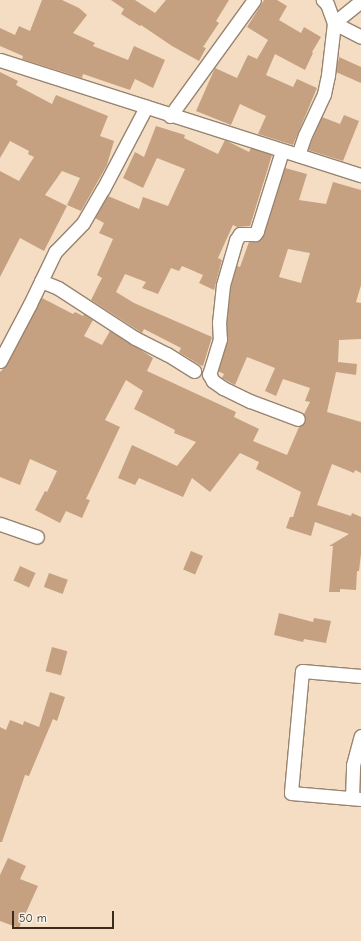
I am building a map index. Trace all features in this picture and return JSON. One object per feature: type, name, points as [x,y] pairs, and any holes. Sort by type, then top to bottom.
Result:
[{"type":"street","points":[[170,116],[254,0]]},
{"type":"street","points":[[298,155],[305,135],[324,94],[334,23],[327,4],[323,0]]},
{"type":"street","points":[[334,23],[361,1]]},
{"type":"street","points":[[334,23],[361,37]]},
{"type":"street","points":[[0,60],[170,116],[361,176]]},
{"type":"street","points":[[0,361],[55,252],[83,223],[146,107]]},
{"type":"street","points":[[282,151],[257,231],[255,234],[240,234],[236,240],[223,285],[219,322],[220,339],[209,374],[213,382],[223,388],[250,401],[298,419]]},
{"type":"street","points":[[41,281],[58,288],[135,338],[194,371]]},
{"type":"street","points":[[0,524],[37,538]]},
{"type":"street","points":[[361,676],[302,671],[291,793],[356,798],[353,765],[361,736]]},
{"type":"building","points":[[42,0],[62,0],[79,8],[87,15],[73,33],[95,43],[93,46],[128,60],[134,46],[165,60],[153,88],[135,79],[130,90],[83,74],[82,78],[22,59],[23,56],[0,46],[0,28],[15,35],[19,26],[30,31]]},
{"type":"building","points":[[111,0],[135,0],[155,13],[166,0],[229,0],[216,21],[219,23],[203,47],[206,48],[199,61],[121,14],[124,9]]},
{"type":"building","points":[[264,0],[277,0],[287,6],[279,20],[301,33],[304,27],[321,37],[312,52],[313,53],[305,70],[275,54],[266,75],[293,87],[297,79],[317,88],[293,145],[258,134],[266,116],[240,104],[231,125],[196,111],[215,68],[237,78],[248,55],[257,59],[268,40],[247,27]]},
{"type":"building","points":[[339,57],[361,67],[361,83],[336,72]]},
{"type":"building","points":[[0,72],[18,81],[16,85],[52,104],[56,95],[108,116],[100,136],[114,141],[107,165],[81,211],[67,205],[80,178],[62,171],[45,195],[67,206],[44,251],[20,238],[0,277],[0,171],[19,181],[34,157],[28,154],[29,151],[10,141],[0,158]]},
{"type":"building","points":[[344,115],[359,121],[343,161],[308,150],[322,117],[340,124]]},
{"type":"building","points":[[156,126],[185,135],[184,138],[218,154],[225,140],[249,152],[251,148],[272,155],[250,226],[237,227],[233,225],[218,258],[222,260],[214,290],[199,283],[203,275],[182,266],[179,271],[171,268],[158,294],[142,288],[146,282],[125,274],[116,292],[134,303],[212,337],[203,366],[179,352],[181,348],[144,329],[142,333],[91,300],[102,278],[97,275],[113,239],[99,233],[104,223],[95,218],[108,196],[139,209],[143,197],[168,206],[185,169],[157,158],[143,188],[123,178],[135,152],[144,157]]},
{"type":"building","points":[[285,168],[307,174],[299,200],[326,204],[333,182],[361,190],[361,285],[356,302],[361,303],[361,339],[339,340],[338,362],[357,364],[356,375],[336,372],[327,412],[361,422],[361,473],[355,470],[354,473],[332,464],[317,505],[351,516],[352,513],[361,517],[361,554],[359,571],[357,571],[356,590],[340,589],[340,592],[329,592],[333,546],[329,546],[349,534],[315,522],[311,536],[286,528],[290,517],[293,517],[301,492],[256,469],[259,462],[240,453],[210,492],[192,478],[183,497],[139,478],[135,485],[118,478],[132,445],[177,466],[196,442],[174,433],[175,430],[134,409],[143,391],[126,380],[105,420],[120,427],[86,499],[90,500],[82,518],[66,511],[60,523],[35,510],[45,491],[47,492],[57,471],[30,459],[20,485],[0,477],[0,372],[7,365],[42,298],[73,314],[75,312],[83,316],[84,314],[93,320],[84,336],[102,345],[110,331],[138,348],[153,358],[147,371],[236,412],[234,417],[259,429],[253,441],[287,455],[299,427],[306,421],[304,414],[310,402],[305,401],[310,388],[283,379],[276,396],[265,391],[275,368],[247,357],[235,385],[222,378],[224,374],[218,371],[228,341],[227,322],[231,287],[237,266],[240,267],[249,242],[258,241],[264,235]],"holes":[[[288,249],[310,253],[301,283],[279,277]]]},
{"type":"building","points":[[191,551],[203,556],[195,574],[183,569]]},
{"type":"building","points":[[20,566],[36,573],[29,588],[13,581]]},
{"type":"building","points":[[49,573],[68,580],[63,594],[44,587]]},
{"type":"building","points":[[279,613],[313,622],[314,618],[331,621],[326,643],[304,639],[303,642],[274,635]]},
{"type":"building","points":[[52,647],[67,651],[61,675],[46,671]]},
{"type":"building","points":[[50,692],[65,697],[57,721],[53,719],[29,776],[25,775],[2,842],[0,842],[0,727],[6,730],[10,720],[23,725],[24,721],[39,727]]},
{"type":"building","points":[[8,858],[26,866],[20,879],[38,886],[19,928],[0,921],[0,875]]}]
